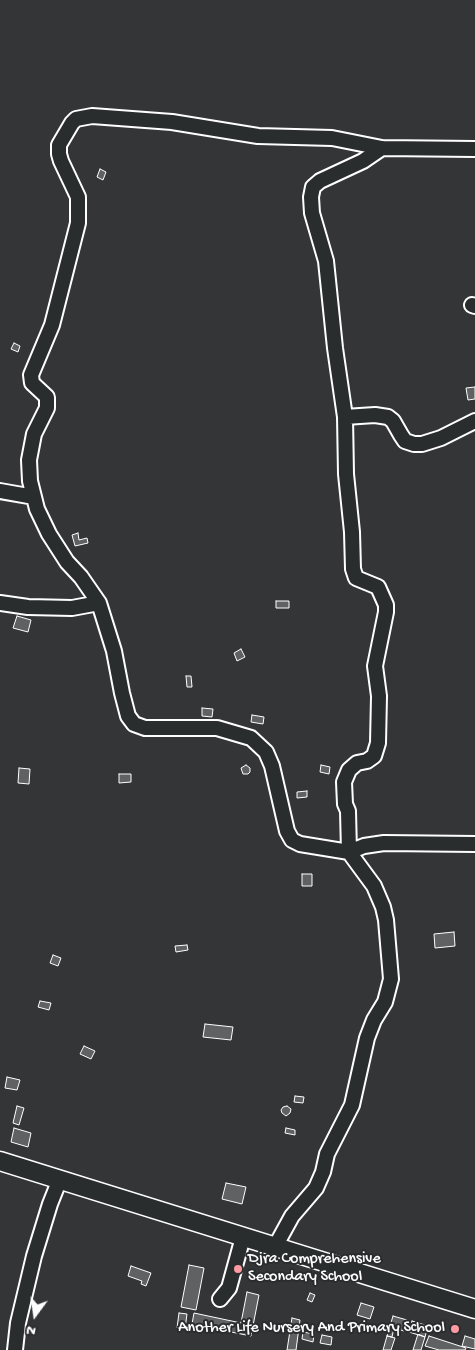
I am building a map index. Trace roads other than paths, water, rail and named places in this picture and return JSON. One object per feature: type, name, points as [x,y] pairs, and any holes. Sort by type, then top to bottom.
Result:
[{"type":"main road","points":[[0,1160],[475,1310]]},
{"type":"street","points":[[475,149],[382,148],[332,138],[258,136],[172,122],[92,116],[76,118],[59,146],[59,154],[78,197],[78,223],[52,325],[31,375],[32,383],[47,397],[47,408],[34,434],[28,460],[30,481],[37,509],[49,534],[66,562],[81,577],[99,603],[114,651],[128,716],[134,724],[145,728],[217,728],[251,738],[266,752],[272,766],[287,831],[292,840],[300,844],[349,852],[364,846],[384,843],[475,844]]},
{"type":"street","points":[[275,1247],[292,1216],[316,1188],[323,1172],[327,1154],[352,1105],[368,1038],[374,1020],[385,1002],[391,979],[387,929],[383,907],[374,886],[349,852],[348,811],[345,804],[344,782],[349,770],[374,756],[378,743],[378,696],[375,666],[386,605],[378,587],[356,578],[353,569],[353,541],[346,474],[345,417],[335,348],[326,262],[312,213],[311,197],[313,187],[320,181],[363,161],[382,148]]},
{"type":"street","points":[[345,417],[374,415],[388,417],[393,421],[405,441],[414,444],[422,444],[441,438],[475,421]]},
{"type":"street","points":[[0,491],[34,496]]},
{"type":"street","points":[[0,603],[28,607],[72,608],[99,603]]},
{"type":"street","points":[[15,1350],[18,1323],[34,1256],[60,1179]]},
{"type":"street","points":[[220,1299],[230,1288],[243,1237]]},
{"type":"place","name":"Djra Comprehensive Secondary School","points":[[238,1269]]},
{"type":"place","name":"Another Life Nursery And Primary School","points":[[455,1329]]}]
